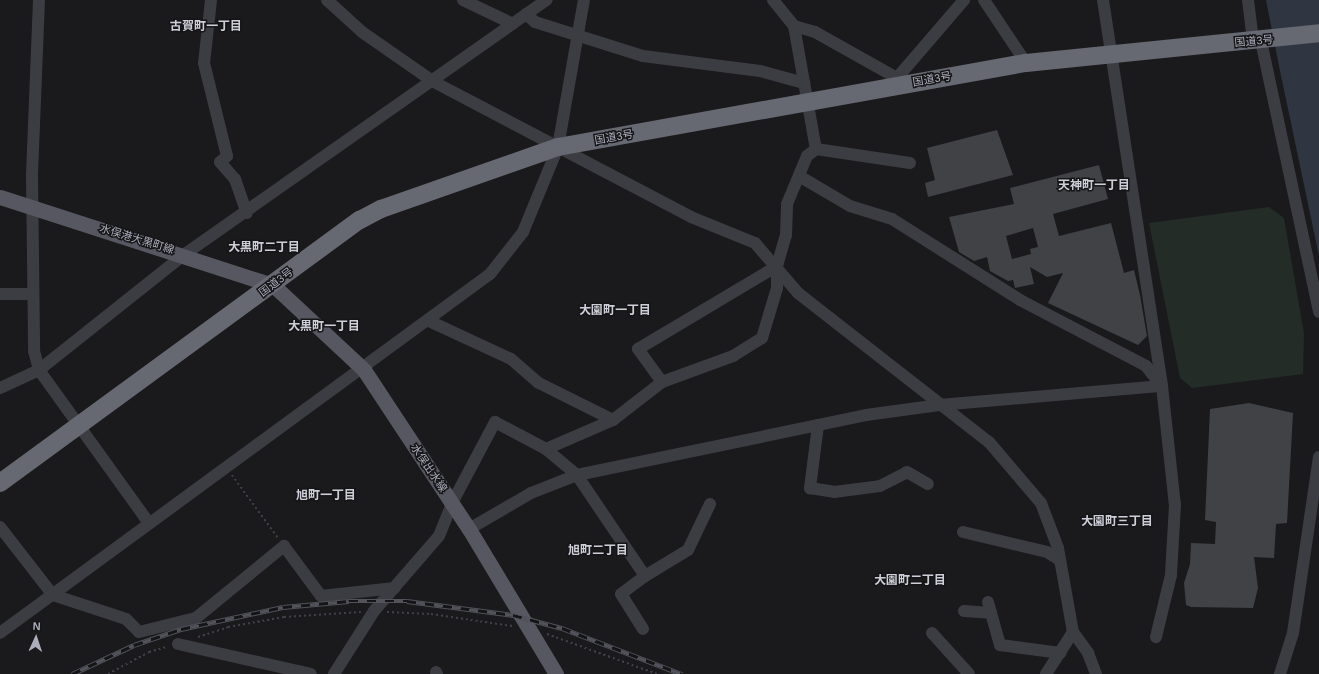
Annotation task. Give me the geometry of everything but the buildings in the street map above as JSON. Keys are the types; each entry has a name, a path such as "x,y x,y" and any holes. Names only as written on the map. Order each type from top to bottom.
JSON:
{"highway":[{"name":"国道3号","path":"0,483 273,285 341,233 381,208 558,147 807,102 899,81 1026,63 1111,53 1262,41 1319,33"}],"main road":[{"name":"水俣港大黒町線","path":"0,196 31,207 185,254 273,285"},
{"name":"水俣出水線","path":"273,285 364,370 469,529 556,674"}],"street":[{"path":"39,0 31,207 34,351 39,370 149,523"},
{"path":"211,0 204,63 226,156 220,162 235,179 246,213"},
{"path":"327,0 362,32 434,82 691,217 755,243 777,266 798,293 988,442 1041,503 1060,560 1073,632 1088,652 1096,674"},
{"path":"463,0 513,24"},
{"path":"0,388 39,370 185,254 434,82 547,0"},
{"path":"0,633 149,523 364,370 490,274 508,255 532,214 558,147 576,34 584,0"},
{"path":"773,0 794,26 816,149"},
{"path":"794,26 814,32 899,81 964,0"},
{"path":"984,0 1026,63"},
{"path":"1103,0 1162,386 1168,470 1175,505 1172,575 1156,637"},
{"path":"1248,0 1262,41 1319,312"},
{"path":"526,14 535,22 643,56 760,71 804,83"},
{"path":"546,449 613,420 662,382 733,356 762,338 777,288 777,266 786,235 787,204 807,156 816,149 910,163"},
{"path":"798,176 850,206 892,219 1020,300 1146,366 1162,386"},
{"path":"662,382 638,349 777,266"},
{"path":"0,294 33,294"},
{"path":"429,321 511,359 539,383 613,420"},
{"path":"469,529 531,493 577,475 818,425 939,405 1162,386"},
{"path":"334,674 374,611 396,588 439,536 452,503 495,422 506,426 546,449 577,475 645,576"},
{"path":"818,425 810,488 834,492 880,486 907,472 928,484"},
{"path":"1280,674 1293,633 1319,457"},
{"path":"643,629 621,594 645,576 688,550 710,504"},
{"path":"0,527 53,595 126,619 139,632 196,618 284,546 321,596 396,588"},
{"path":"963,532 1047,552 1060,560"},
{"path":"964,611 990,608 1000,645 1060,653"},
{"path":"1046,674 1073,632"},
{"path":"932,633 969,674"},
{"path":"178,644 311,674"}],"path":[{"path":"227,468 284,546"},
{"path":"108,674 149,652 228,627 284,617 374,611 470,618 530,630 590,647 657,674"}],"shaded area":[{"path":"1266,0 1319,0 1319,256 1279,66"},
{"path":"1269,207 1284,218 1304,333 1303,374 1192,388 1180,378 1149,223"}],"railway":[{"path":"72,674 134,645 181,629 283,607 349,601 407,601 513,615 562,628 682,674"}],"district":[{"name":"古賀町一丁目","path":"206,27"},
{"name":"天神町一丁目","path":"1094,186"},
{"name":"大黒町二丁目","path":"264,248"},
{"name":"大園町一丁目","path":"615,311"},
{"name":"大黒町一丁目","path":"324,327"},
{"name":"旭町一丁目","path":"326,496"},
{"name":"大園町三丁目","path":"1117,522"},
{"name":"旭町二丁目","path":"598,551"},
{"name":"大園町二丁目","path":"910,581"}]}
